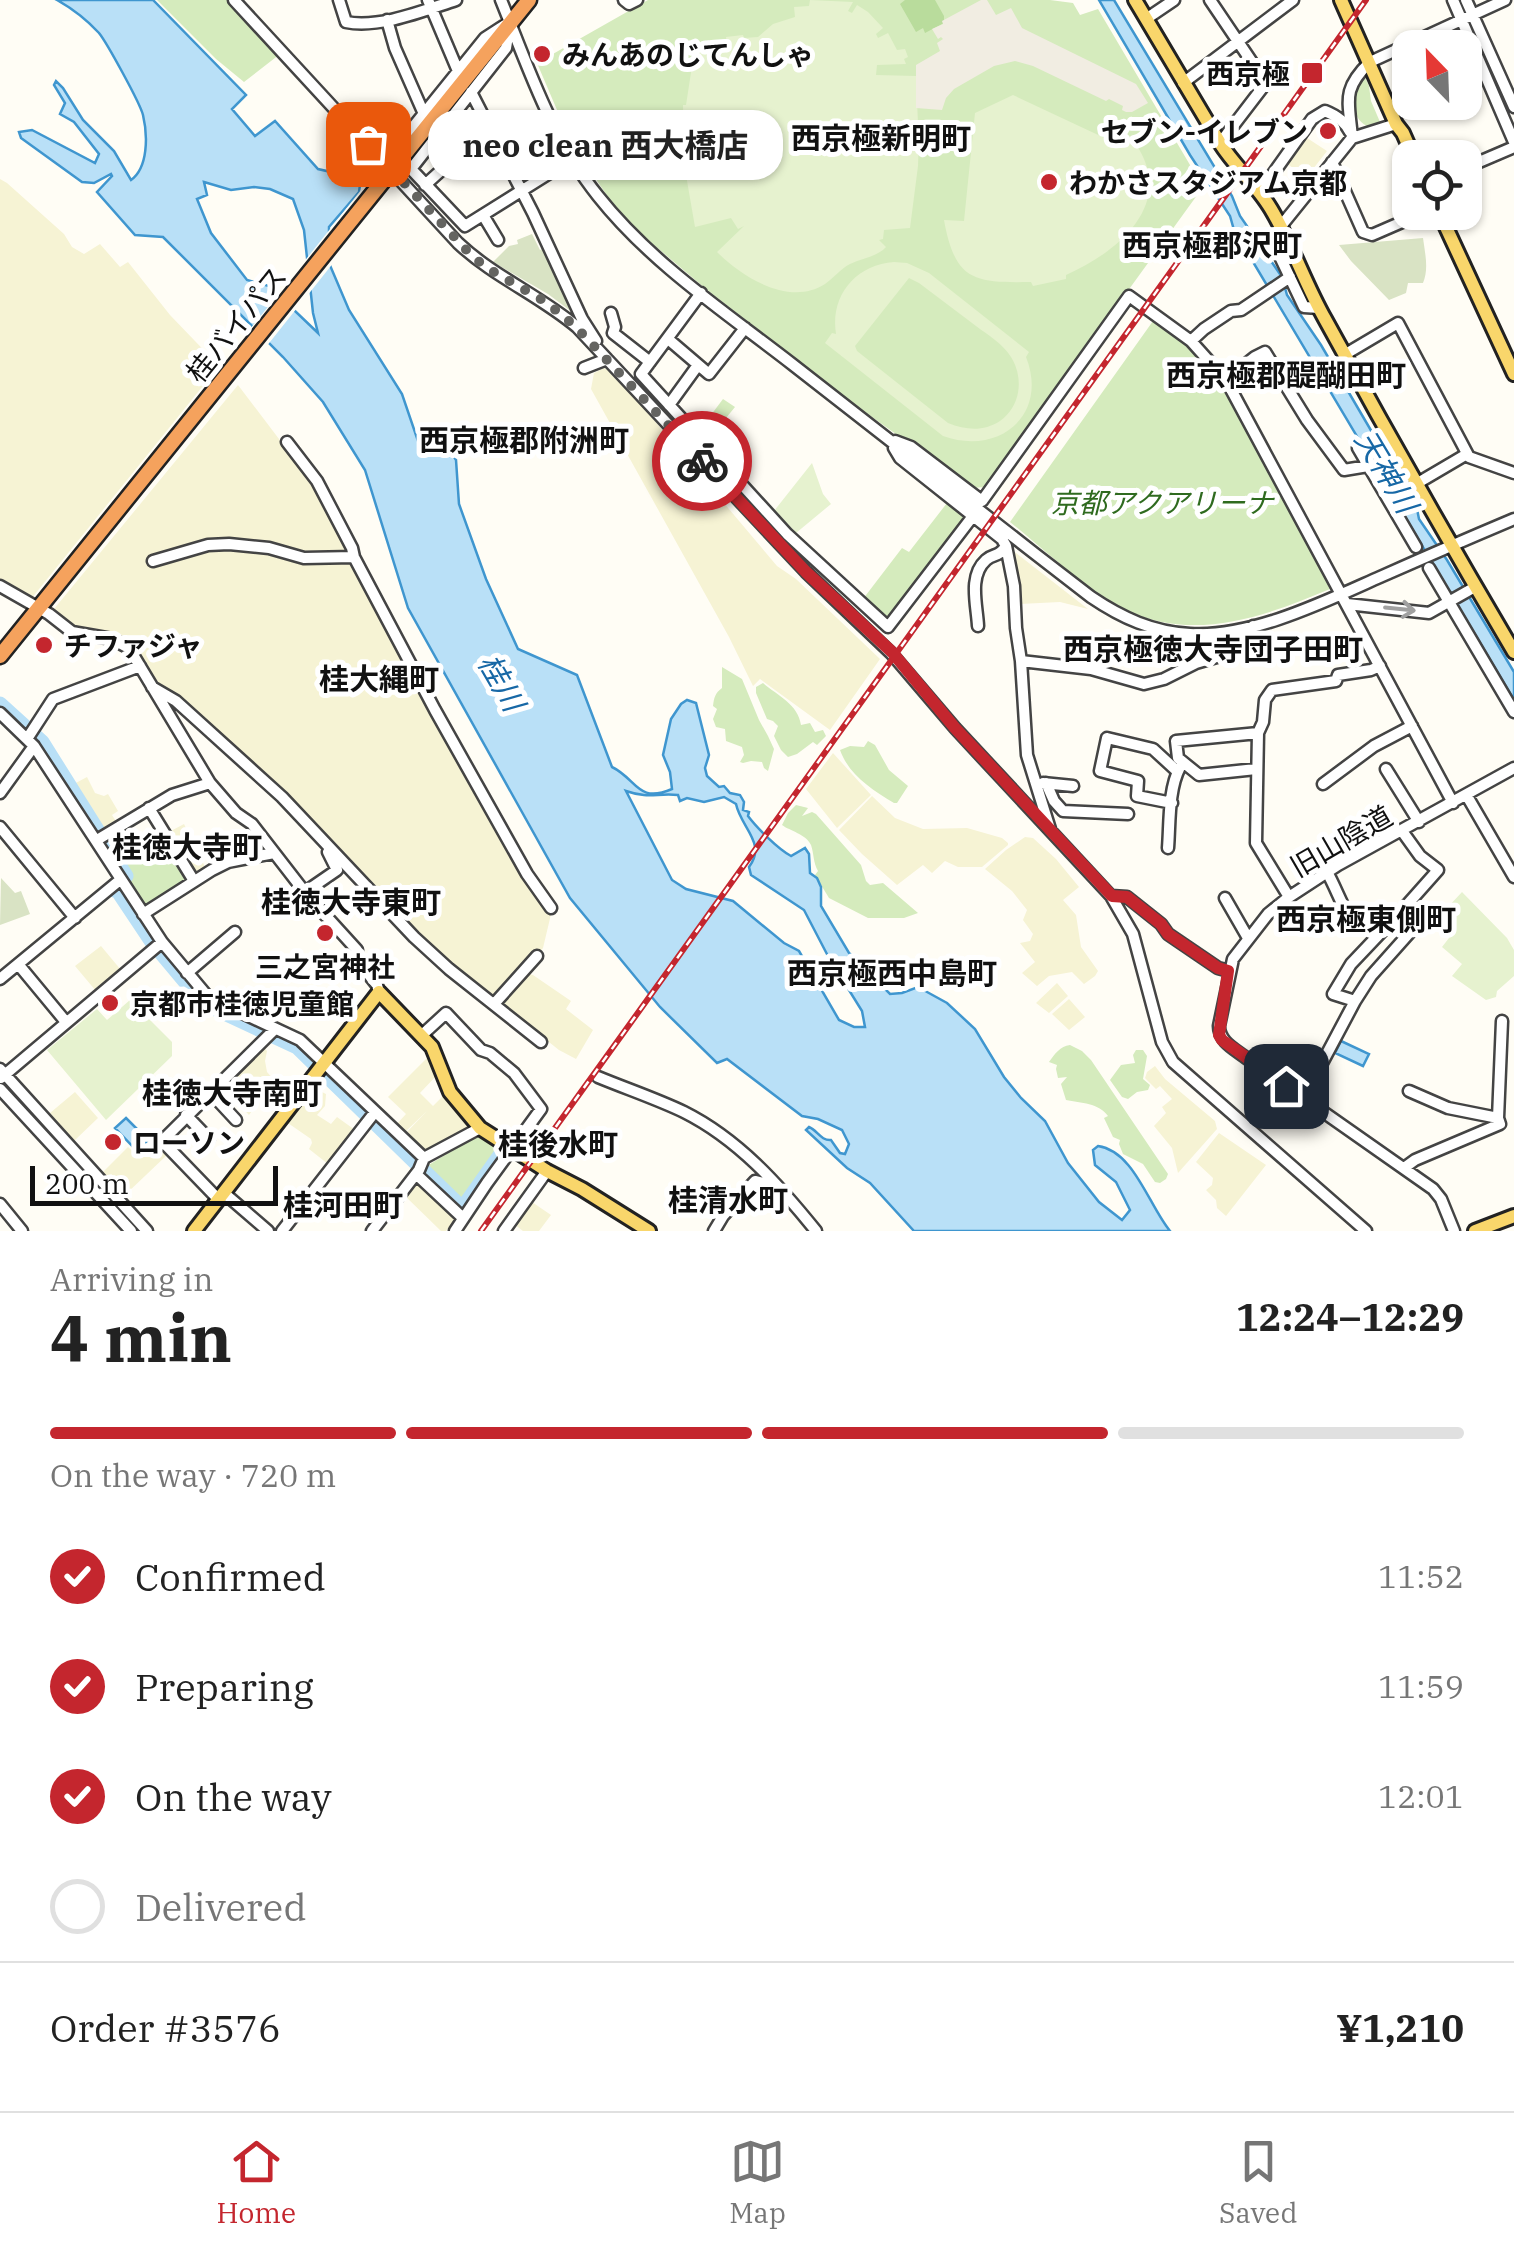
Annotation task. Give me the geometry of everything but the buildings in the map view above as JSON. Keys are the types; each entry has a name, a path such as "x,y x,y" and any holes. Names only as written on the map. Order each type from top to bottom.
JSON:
{"highway":[{"name":"桂バイパス","path":"0,656 529,0"}],"main road":[{"path":"1134,0 1220,143 1260,192 1281,226 1319,308 1448,547 1514,652"},
{"path":"1341,0 1406,140"},
{"path":"1447,230 1514,374"},
{"path":"194,1231 379,992 432,1047 450,1092 480,1128 649,1231"},
{"path":"1476,1231 1514,1216"}],"street":[{"path":"234,0 389,174 472,256 560,313 806,572 892,652 955,728 1112,896 1133,934 1162,1042 1173,1062 1366,1231"},
{"path":"339,0 348,23 387,20 430,4 456,0"},
{"path":"501,0 544,105 572,159 635,238 1118,615 1161,630 1191,634 1252,626 1344,599 1514,519"},
{"path":"624,0 629,4 637,0"},
{"path":"1146,19 1174,0"},
{"path":"1210,0 1266,83 1220,143"},
{"path":"1183,83 1294,0"},
{"path":"1450,0 1467,17 1514,107"},
{"path":"1466,0 1467,17 1514,145 1482,160"},
{"path":"1352,138 1348,89 1370,62 1505,0"},
{"path":"430,4 458,70"},
{"path":"387,20 424,114"},
{"path":"393,152 485,38 510,23"},
{"path":"510,23 506,48 411,166 465,226 572,159"},
{"path":"471,92 582,319 607,359"},
{"path":"1260,192 1312,120 1324,111 1347,126 1352,138"},
{"path":"1319,308 1304,307 1288,279 1274,244 1281,226 1352,138 1396,124"},
{"path":"426,184 489,127"},
{"path":"1332,162 1363,232 1372,235 1392,226"},
{"path":"483,215 498,240"},
{"path":"1191,341 1232,311 1242,310 1288,279"},
{"path":"700,292 641,374 786,534 888,627 973,516"},
{"path":"888,439 911,447 982,502 1129,296 1191,341 1226,380 1453,804"},
{"path":"611,313 613,333 650,362"},
{"path":"1344,355 1398,324 1469,457 1514,472"},
{"path":"668,339 708,374 746,328"},
{"path":"1226,380 1266,352 1306,420 1344,470 1368,466"},
{"path":"584,368 607,359"},
{"path":"670,405 698,365"},
{"path":"888,439 900,458 1002,538 1006,546 1014,586 1027,755 1042,783 1063,811 1128,814"},
{"path":"287,442 317,481 444,727 521,864 551,908"},
{"path":"1358,448 1416,547"},
{"path":"1416,484 1467,454"},
{"path":"152,561 208,545 229,544 268,548 304,558 354,558"},
{"path":"978,626 974,576 986,559 1001,554 1006,546"},
{"path":"1427,563 1514,712"},
{"path":"0,586 72,632 124,644 210,783 252,824 357,950 353,955 379,992"},
{"path":"1344,599 1430,613 1472,589"},
{"path":"1021,661 1090,669 1144,684 1196,663 1251,648 1257,642 1252,626"},
{"path":"0,793 54,699 140,666"},
{"path":"1289,896 1256,843 1258,733 1264,722 1264,700 1272,690 1336,681 1338,676 1380,666"},
{"path":"152,686 176,701 282,797 414,937 541,1042"},
{"path":"0,713 31,737 101,838 158,945 212,1001 272,1032 300,1040 322,1068 421,1166 463,1218"},
{"path":"1323,784 1374,746 1412,726"},
{"path":"1168,848 1172,803 1181,767 1176,741 1258,733"},
{"path":"1172,803 1137,796 1138,781 1100,772 1107,738 1153,749 1199,774 1256,770"},
{"name":"旧山陰道","path":"1454,1231 1433,1189 1219,1035 1232,959 1268,914 1327,872 1514,768"},
{"path":"1386,770 1418,822"},
{"path":"101,838 172,795 210,783"},
{"path":"1042,783 1050,830"},
{"path":"1042,783 1073,786"},
{"path":"1467,796 1514,877"},
{"path":"148,808 194,881"},
{"path":"0,828 75,918"},
{"path":"1354,1001 1332,994 1351,964 1438,870 1420,856 1402,832"},
{"path":"306,892 337,870 327,845"},
{"path":"143,914 228,862 274,853"},
{"path":"1327,872 1351,920"},
{"path":"0,979 120,880"},
{"path":"1112,896 1127,897 1168,934 1228,971"},
{"path":"1225,898 1248,938"},
{"path":"1304,1098 1354,1001 1420,921 1406,906"},
{"path":"187,973 235,932"},
{"path":"148,1231 2,1074 158,945"},
{"path":"494,1004 538,956"},
{"path":"18,964 66,1022"},
{"path":"422,1035 446,1012 480,1050 490,1053 514,1074 541,1109 455,1231"},
{"path":"1404,1168 1414,1160 1500,1124 1502,1021"},
{"path":"268,1231 221,1197 162,1141 272,1032"},
{"path":"598,1077 671,1106 720,1132 741,1149 816,1231"},
{"path":"0,1089 130,1231"},
{"path":"1409,1091 1448,1108 1498,1118"},
{"path":"210,1092 236,1120"},
{"path":"186,1115 210,1139"},
{"path":"282,1231 372,1116"},
{"path":"372,1231 421,1166 480,1128"},
{"path":"510,1229 547,1171"},
{"path":"714,1231 755,1181 775,1186"},
{"path":"0,1205 22,1231"}],"shaded area":[{"path":"987,0 996,15 1011,8 1022,28 1136,84 1148,103 1126,112 1109,99 1015,61 994,66 954,89 942,110 916,108 916,65 940,51 937,43 943,39 938,39 932,29"},
{"path":"1304,136 1327,151 1306,178 1285,162"},
{"path":"0,179 64,234 72,247 84,254 100,244 120,267 128,262 170,315 219,366 31,599 0,582"},
{"path":"604,368 612,371 777,566 796,579 880,659 830,730 760,679 753,686 591,389 594,373"},
{"path":"238,385 324,505 552,910 537,957 494,997 487,996 438,957 201,719 150,678 129,647 68,625 54,609"},
{"path":"1011,549 1088,609 1060,602 1020,604"},
{"path":"833,753 871,795 837,828 806,789"},
{"path":"87,777 95,793 108,794 118,811 112,815 117,823 103,832 72,785"},
{"path":"872,796 895,818 923,829 967,828 1002,838 1008,845 982,867 958,867 945,861 932,873 923,865 897,885 839,830"},
{"path":"184,824 206,869 198,874 193,873 169,832"},
{"path":"1025,837 1033,838 1056,859 1079,887 1063,900 1076,915 1081,947 1098,971 1084,984 1072,972 1049,976 1037,986 1022,973 1035,962 1020,943 1030,941 1033,934 1023,920 1027,910 1012,891 985,869"},
{"path":"101,946 121,970 96,991 75,966"},
{"path":"529,974 571,1001 566,1009 593,1030 576,1059 502,1005 502,998"},
{"path":"1057,983 1068,996 1049,1013 1036,1003"},
{"path":"1069,999 1085,1017 1069,1030 1052,1014"},
{"path":"262,1045 267,1051 267,1072 274,1080 249,1115 221,1085"},
{"path":"431,1054 438,1074 420,1093 433,1106 446,1093 471,1123 428,1151 421,1151 404,1135 427,1111 403,1134 395,1126 406,1114 388,1097"},
{"path":"1155,1066 1215,1121 1217,1129 1178,1173 1172,1148 1154,1126 1166,1113 1162,1107 1172,1099 1145,1078"},
{"path":"312,1087 326,1094 325,1106 317,1115 331,1124 337,1117 355,1130 328,1164 309,1149 311,1139 285,1121"},
{"path":"75,1092 98,1118 74,1141 50,1113"},
{"path":"1219,1133 1266,1165 1226,1216 1206,1190 1213,1178 1196,1162"},
{"path":"154,1140 167,1155 125,1195 103,1172 128,1147 138,1156"},
{"path":"418,1180 456,1218 446,1231 441,1231 403,1194 412,1181"},
{"path":"532,1202 551,1215 539,1231 523,1231 514,1224"}],"green space":[{"path":"157,0 231,0 280,54 244,82"},
{"path":"648,0 1050,0 1073,3 1080,15 1098,9 1203,187 986,487 972,488 855,405 707,290 641,234 610,200 563,124 537,63"},
{"path":"810,0 853,2 848,11 852,13 857,5 868,12 883,28 876,34 878,38 888,33 897,50 905,49 906,64 877,65 876,75 916,76 921,136 910,228 884,230 883,239 879,240 886,247 846,266 825,284 811,290 782,291 739,271 717,252 744,226 738,229 731,218 695,227 684,174 683,105 694,53 707,45 727,45 726,37 758,37 773,24 795,17 794,7 809,6"},
{"path":"905,0 935,0 944,23 925,33 923,28 916,32 900,4"},
{"path":"1364,75 1380,122 1367,126 1355,110"},
{"name":"わかさスタジアム京都","path":"1013,95 1111,141 1119,125 1139,149 1148,171 1149,193 1129,232 1090,263 1066,275 1066,279 1033,286 1031,282 995,281 970,274 954,256 944,220 964,221 975,113"},
{"path":"532,234 540,250 545,248 576,310 572,312 493,262 509,246 518,244 517,240"},
{"path":"1423,238 1423,283 1408,283 1406,293 1389,300 1339,245"},
{"path":"907,263 929,273 1029,352 1026,357 1031,397 1014,426 983,440 943,436 825,343 832,333 836,334 841,295 857,276 880,264","holes":["909,278 995,340 1011,357 1018,374 1018,391 1012,408 1000,421 974,429 948,423 857,351 855,346"]},
{"name":"京都アクアリーナ","path":"1153,321 1196,352 1222,383 1330,589 1230,622 1204,625 1153,620 1098,593 1010,522"},
{"path":"723,399 735,407 710,443 699,431"},
{"path":"812,463 823,494 831,504 796,533 774,511"},
{"path":"947,503 963,515 963,521 886,620 863,599 902,548 909,552"},
{"path":"722,667 742,679 774,749 768,771 762,762 740,762 744,755 742,747 726,741 725,729 716,727 713,719 717,709 713,706 722,688"},
{"path":"763,683 792,706 801,725 810,723 815,732 823,730 826,736 817,745 813,742 788,757 774,736 778,726 767,719 756,693 756,687"},
{"path":"868,741 875,745 889,770 908,786 897,803 862,781 840,750 864,747"},
{"path":"796,805 808,808 802,816 816,814 861,865 870,885 883,883 918,913 904,918 868,918 829,898 815,875 818,871 809,841 782,825"},
{"path":"164,839 187,877 186,882 149,906 144,905 122,864"},
{"path":"1,878 15,893 21,891 30,914 0,925"},
{"path":"1462,892 1514,950 1514,976 1497,991 1496,997 1486,1000 1452,976 1462,964 1442,947 1449,938 1433,923"},
{"path":"130,1000 172,1042 172,1056 106,1120 47,1050 97,1009 107,1020"},
{"path":"1070,1045 1091,1060 1168,1174 1166,1179 1155,1182 1143,1164 1123,1154 1120,1140 1113,1137 1104,1118 1108,1116 1100,1108 1066,1100 1061,1084 1067,1077 1058,1078 1057,1065 1049,1062"},
{"path":"1136,1050 1143,1050 1147,1056 1143,1079 1150,1085 1148,1090 1128,1099 1110,1080 1121,1065 1135,1063"},
{"path":"484,1135 502,1147 462,1203 426,1169 476,1136"}],"water":[{"name":"桂川","path":"57,0 153,0 246,95 232,109 255,136 275,121 318,169 353,177 360,185 359,192 329,227 329,263 349,310 402,394 419,444 438,430 456,460 459,504 486,579 518,649 577,675 612,767 644,792 672,789 663,755 671,719 687,700 696,703 709,755 707,776 719,787 740,795 743,810 786,853 791,856 805,848 810,873 821,887 821,906 849,953 890,994 918,987 947,1003 975,1029 1004,1077 1045,1121 1068,1163 1099,1202 1122,1220 1130,1210 1116,1182 1095,1165 1093,1150 1098,1146 1111,1150 1131,1168 1170,1231 914,1231 870,1183 847,1168 806,1130 809,1127 831,1140 845,1154 849,1144 842,1130 802,1116 727,1059 717,1063 660,1007 570,898 408,608 365,470 323,402 163,237 135,235 97,192 111,174 94,183 82,182 21,138 19,132 32,130 95,163 99,154 74,122 60,114 65,103 54,85 56,81 83,120 114,151 131,180 144,160 145,123 130,86 99,33","holes":["204,182 231,190 270,189 293,199 304,230 318,333 269,286 247,280 211,233 197,199 207,195","626,791 678,795 680,801 687,798 704,802 724,797 736,804 754,843 751,875 804,910 862,1011 865,1027 839,1020 799,951 733,901 686,889 672,880"]},
{"name":"天神川","path":"1099,0 1114,0 1232,196 1240,216 1282,277 1287,295 1321,345 1417,509 1419,519 1514,672 1514,700 1234,230 1230,216"},
{"path":"1341,1041 1369,1054 1363,1066 1335,1053"},
{"path":"126,1118 148,1140 137,1151 115,1128"}],"pier":[{"path":"365,185 364,194 334,229 334,262 307,296 303,263"},
{"path":"281,291 297,308 266,347 249,330"}],"waterway":[{"path":"0,704 42,742 126,876"},
{"path":"114,890 203,1003 297,1047 460,1206 464,1206 503,1151"}],"railway":[{"path":"481,1231 1366,0"}],"way so far":[{"path":"368,144 472,256 546,302 576,327 702,461"}],"place":[{"name":"みんあのじてんしゃ","path":"542,54"},
{"name":"西京極","path":"1312,73"},
{"name":"セブン-イレブン","path":"1328,131"},
{"name":"neo clean 西大橋店","path":"368,144"},
{"name":"わかさスタジアム京都","path":"1049,182"},
{"name":"チファジャ","path":"44,645"},
{"name":"三之宮神社","path":"325,933"},
{"name":"京都市桂徳児童館","path":"110,1003"},
{"name":"ローソン","path":"113,1142"}],"district":[{"name":"西京極新明町","path":"881,137"},
{"name":"西京極郡沢町","path":"1212,244"},
{"name":"西京極郡醍醐田町","path":"1286,374"},
{"name":"西京極郡附洲町","path":"524,439"},
{"name":"西京極徳大寺団子田町","path":"1213,648"},
{"name":"桂大縄町","path":"379,678"},
{"name":"桂徳大寺町","path":"187,846"},
{"name":"桂徳大寺東町","path":"351,901"},
{"name":"西京極東側町","path":"1366,918"},
{"name":"西京極西中島町","path":"892,972"},
{"name":"桂徳大寺南町","path":"232,1092"},
{"name":"桂後水町","path":"558,1143"},
{"name":"桂清水町","path":"728,1199"},
{"name":"桂河田町","path":"343,1204"}],"route":[{"path":"702,461 806,572 892,652 955,728 1112,896 1127,897 1168,934 1228,971 1219,1035 1286,1086"}]}
